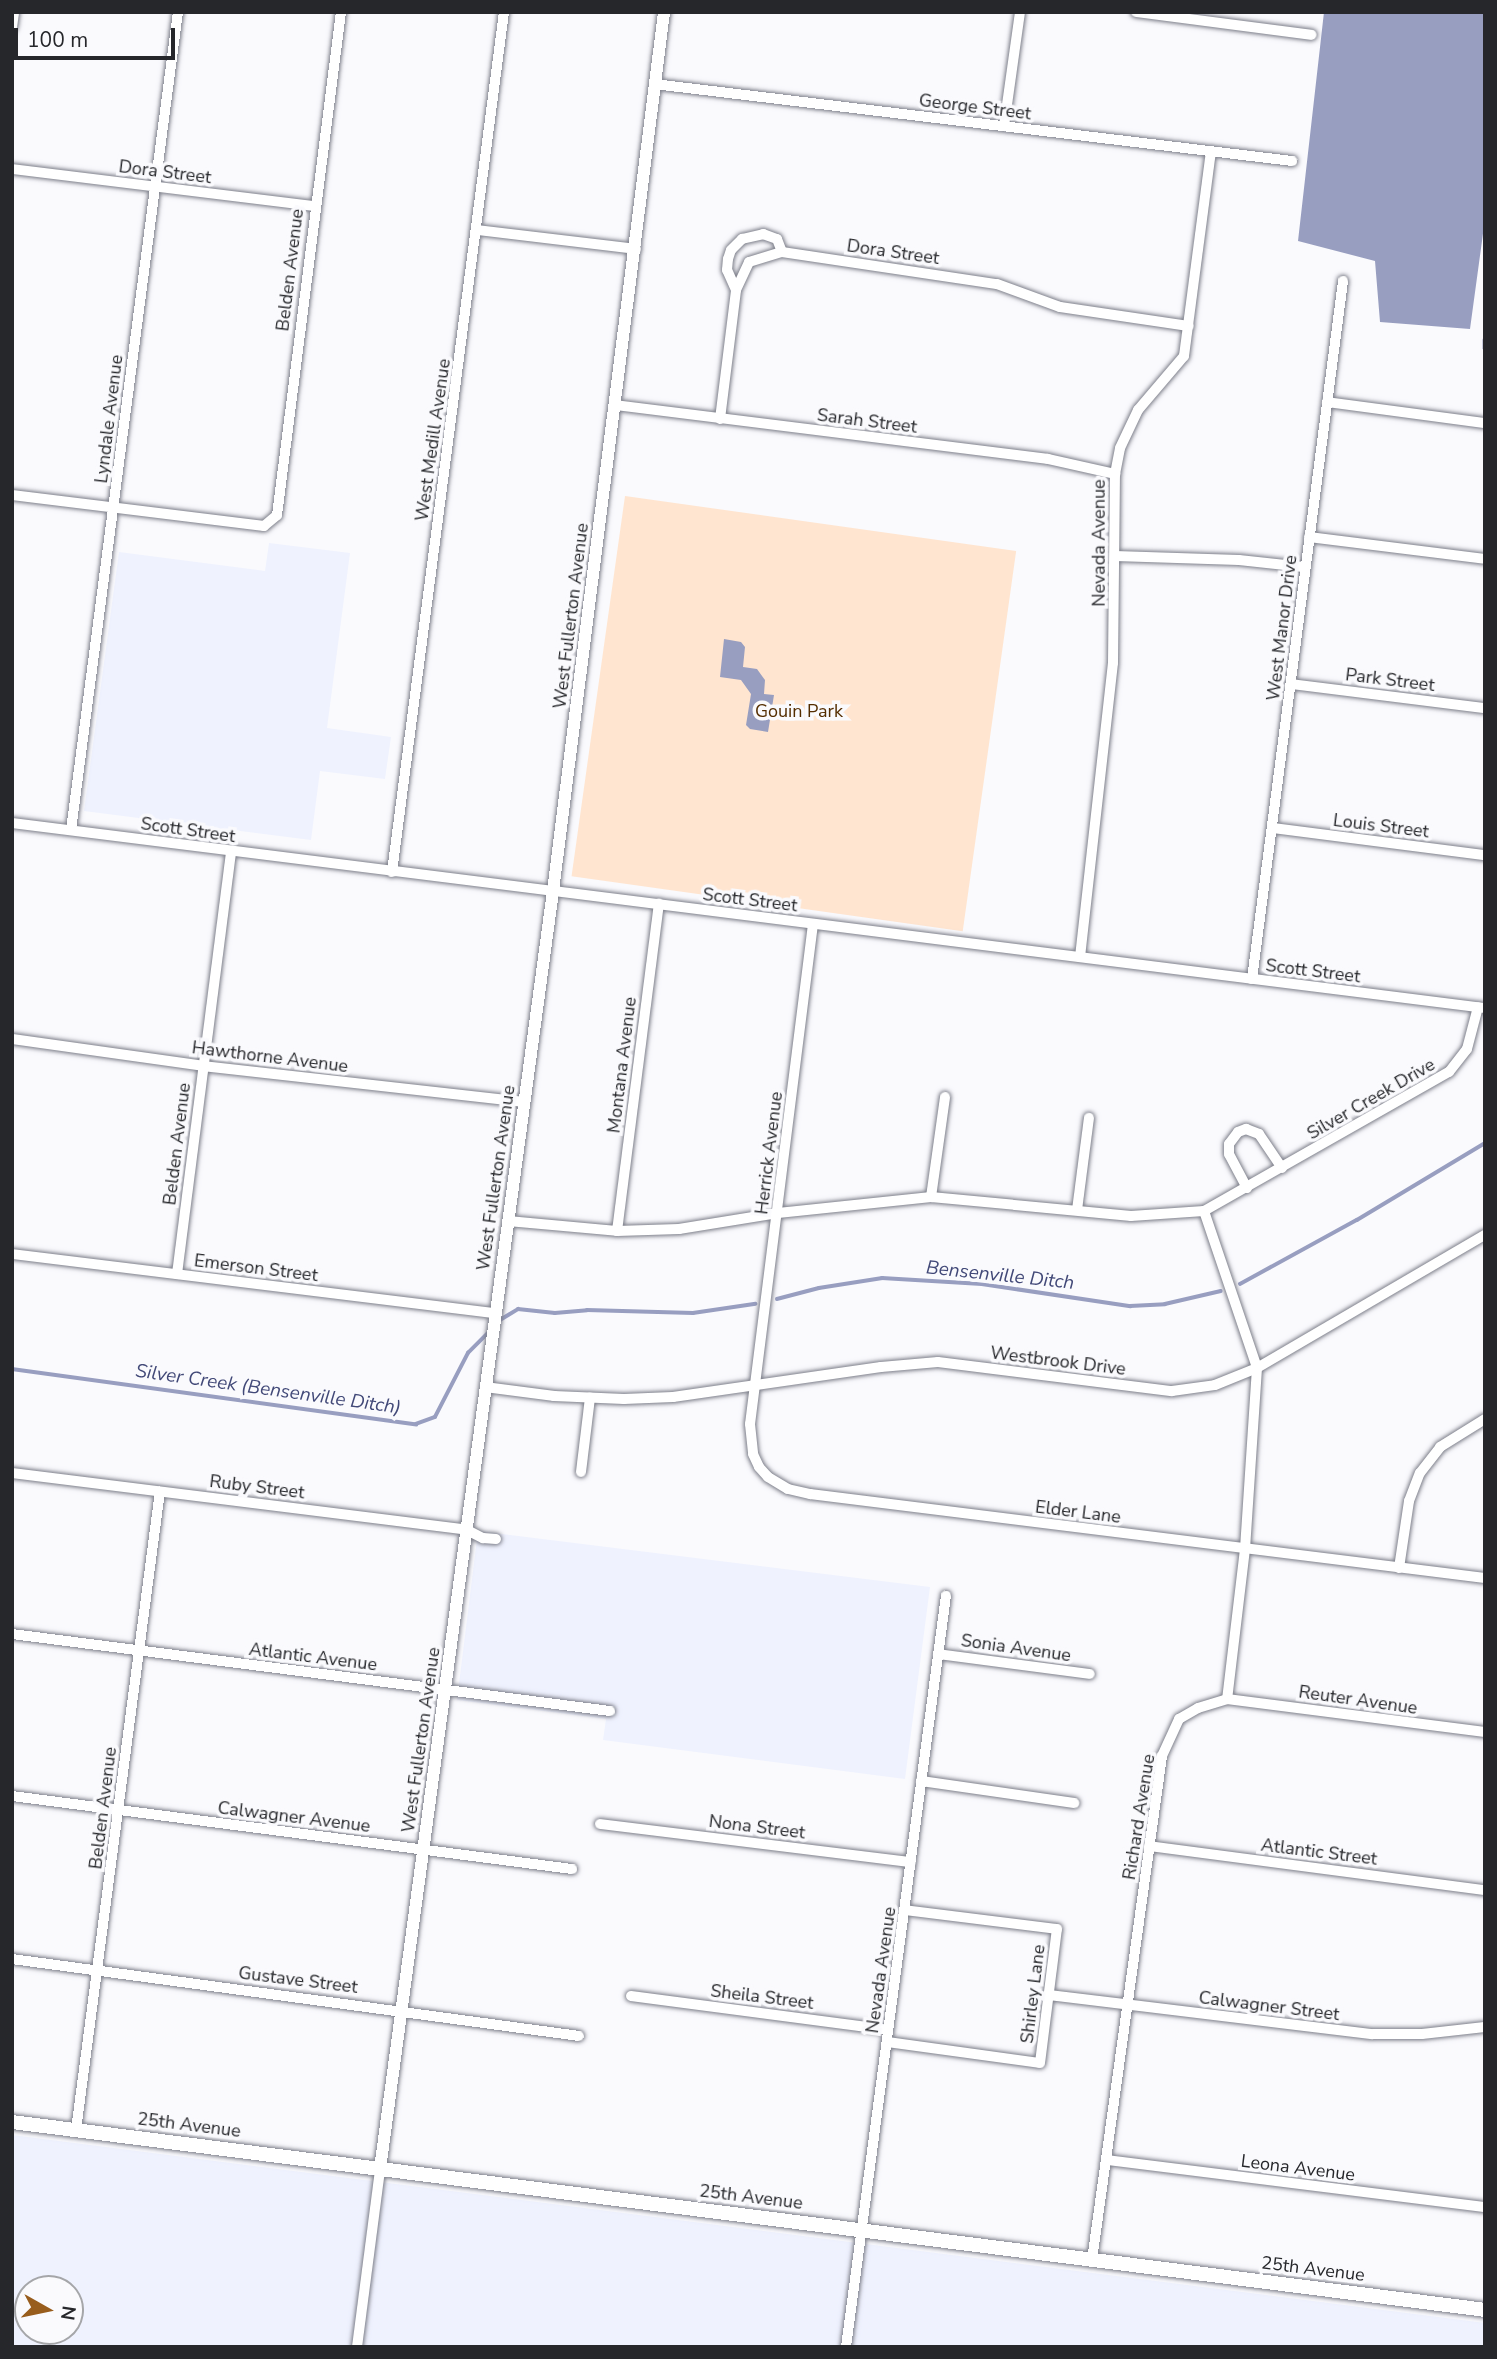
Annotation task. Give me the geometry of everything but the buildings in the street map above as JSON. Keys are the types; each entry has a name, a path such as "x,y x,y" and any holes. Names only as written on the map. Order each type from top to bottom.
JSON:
{"main road":[{"name":"25th Avenue","path":"12,2122 1485,2310"}],"street":[{"path":"12,27 14,12"},
{"name":"Lyndale Avenue","path":"71,830 178,12"},
{"name":"Belden Avenue","path":"113,507 264,526 276,515 341,12"},
{"name":"West Medill Avenue","path":"392,872 505,12"},
{"name":"West Fullerton Avenue","path":"356,2347 553,891 664,12"},
{"path":"1004,127 1020,12"},
{"path":"1136,12 1312,35"},
{"name":"George Street","path":"654,84 1292,161"},
{"name":"Nevada Avenue","path":"1080,957 1113,663 1115,474 1127,430 1153,389 1184,356 1212,152"},
{"name":"Dora Street","path":"12,169 314,206"},
{"path":"477,230 636,249"},
{"path":"736,290 727,270 728,259 731,250 742,239 764,234 770,236 777,239 782,253"},
{"name":"Dora Street","path":"720,419 736,290 749,262 782,253 997,284 1060,307 1189,326"},
{"name":"West Manor Drive","path":"1252,979 1343,281"},
{"path":"1327,402 1485,423"},
{"name":"Sarah Street","path":"615,405 1048,459 1115,474"},
{"path":"12,495 113,507"},
{"path":"1309,537 1485,559"},
{"path":"1115,556 1239,560 1304,568"},
{"name":"Park Street","path":"1291,684 1485,708"},
{"name":"Scott Street","path":"12,822 1481,1008"},
{"name":"Louis Street","path":"1273,828 1485,855"},
{"name":"Belden Avenue","path":"177,1274 231,851"},
{"name":"Montana Avenue","path":"617,1231 659,904"},
{"name":"Herrick Avenue","path":"755,1385 813,924"},
{"name":"Silver Creek Drive","path":"508,1221 617,1231 679,1230 778,1213 931,1197 1151,1217 1204,1211 1449,1072 1467,1049 1481,1008"},
{"name":"Hawthorne Avenue","path":"12,1039 203,1066 524,1102"},
{"path":"931,1197 945,1097"},
{"path":"1077,1210 1088,1118"},
{"path":"1247,1188 1228,1154 1229,1144 1238,1132 1245,1129 1259,1134 1282,1168"},
{"path":"1204,1211 1257,1367 1245,1549 1227,1699"},
{"name":"Westbrook Drive","path":"485,1387 590,1398 673,1397 881,1367 939,1362 1172,1391 1215,1385 1257,1367 1485,1235"},
{"name":"Emerson Street","path":"12,1254 496,1314"},
{"name":"Elder Lane","path":"755,1385 750,1424 753,1454 768,1477 788,1489 1485,1578"},
{"path":"581,1472 590,1398"},
{"path":"1399,1567 1409,1501 1420,1473 1440,1447 1485,1419"},
{"name":"Ruby Street","path":"12,1473 467,1530 483,1538 496,1539"},
{"name":"Belden Avenue","path":"76,2130 160,1491"},
{"name":"Nevada Avenue","path":"846,2347 946,1597"},
{"name":"Atlantic Avenue","path":"12,1634 610,1711"},
{"name":"Sonia Avenue","path":"938,1654 1090,1674"},
{"name":"Reuter Avenue","path":"1227,1699 1485,1732"},
{"name":"Richard Avenue","path":"1092,2260 1162,1756 1179,1719 1198,1708 1227,1699"},
{"path":"921,1781 1074,1803"},
{"name":"Calwagner Avenue","path":"12,1796 572,1869"},
{"name":"Nona Street","path":"600,1824 911,1862"},
{"name":"Atlantic Street","path":"1149,1846 1485,1890"},
{"name":"Shirley Lane","path":"887,2042 1040,2063 1058,1930 904,1910"},
{"name":"Gustave Street","path":"12,1959 579,2036"},
{"name":"Calwagner Street","path":"1049,1995 1373,2035 1422,2034 1485,2026"},
{"name":"Sheila Street","path":"631,1996 888,2030"},
{"name":"Leona Avenue","path":"1107,2160 1485,2207"}],"shaded area":[{"path":"269,543 350,553 327,728 391,737 385,779 320,771 311,840 84,811 119,552 265,571"},
{"path":"478,1531 930,1587 905,1779 603,1740 606,1719 457,1700"},
{"path":"12,2135 1485,2323 1485,2347 12,2347"}],"green space":[{"name":"Gouin Park","path":"625,496 1016,551 963,931 572,876"}],"water":[{"path":"1324,12 1485,12 1485,219 1470,329 1380,322 1375,261 1298,241"},
{"path":"724,639 741,642 745,647 743,667 757,669 765,680 764,694 774,695 768,732 750,729 746,725 751,694 741,680 720,677"}],"waterway":[{"name":"Bensenville Ditch","path":"1485,340 1485,348"},
{"name":"Bensenville Ditch","path":"1240,1284 1357,1220 1485,1143"},
{"name":"Bensenville Ditch","path":"777,1299 819,1288 882,1278 982,1284 1130,1306 1165,1304 1221,1291"},
{"name":"Silver Creek (Bensenville Ditch)","path":"500,1320 518,1309 555,1313 587,1310 693,1313 755,1304"},
{"name":"Silver Creek (Bensenville Ditch)","path":"12,1369 416,1424 435,1417 468,1353 490,1331"}]}
